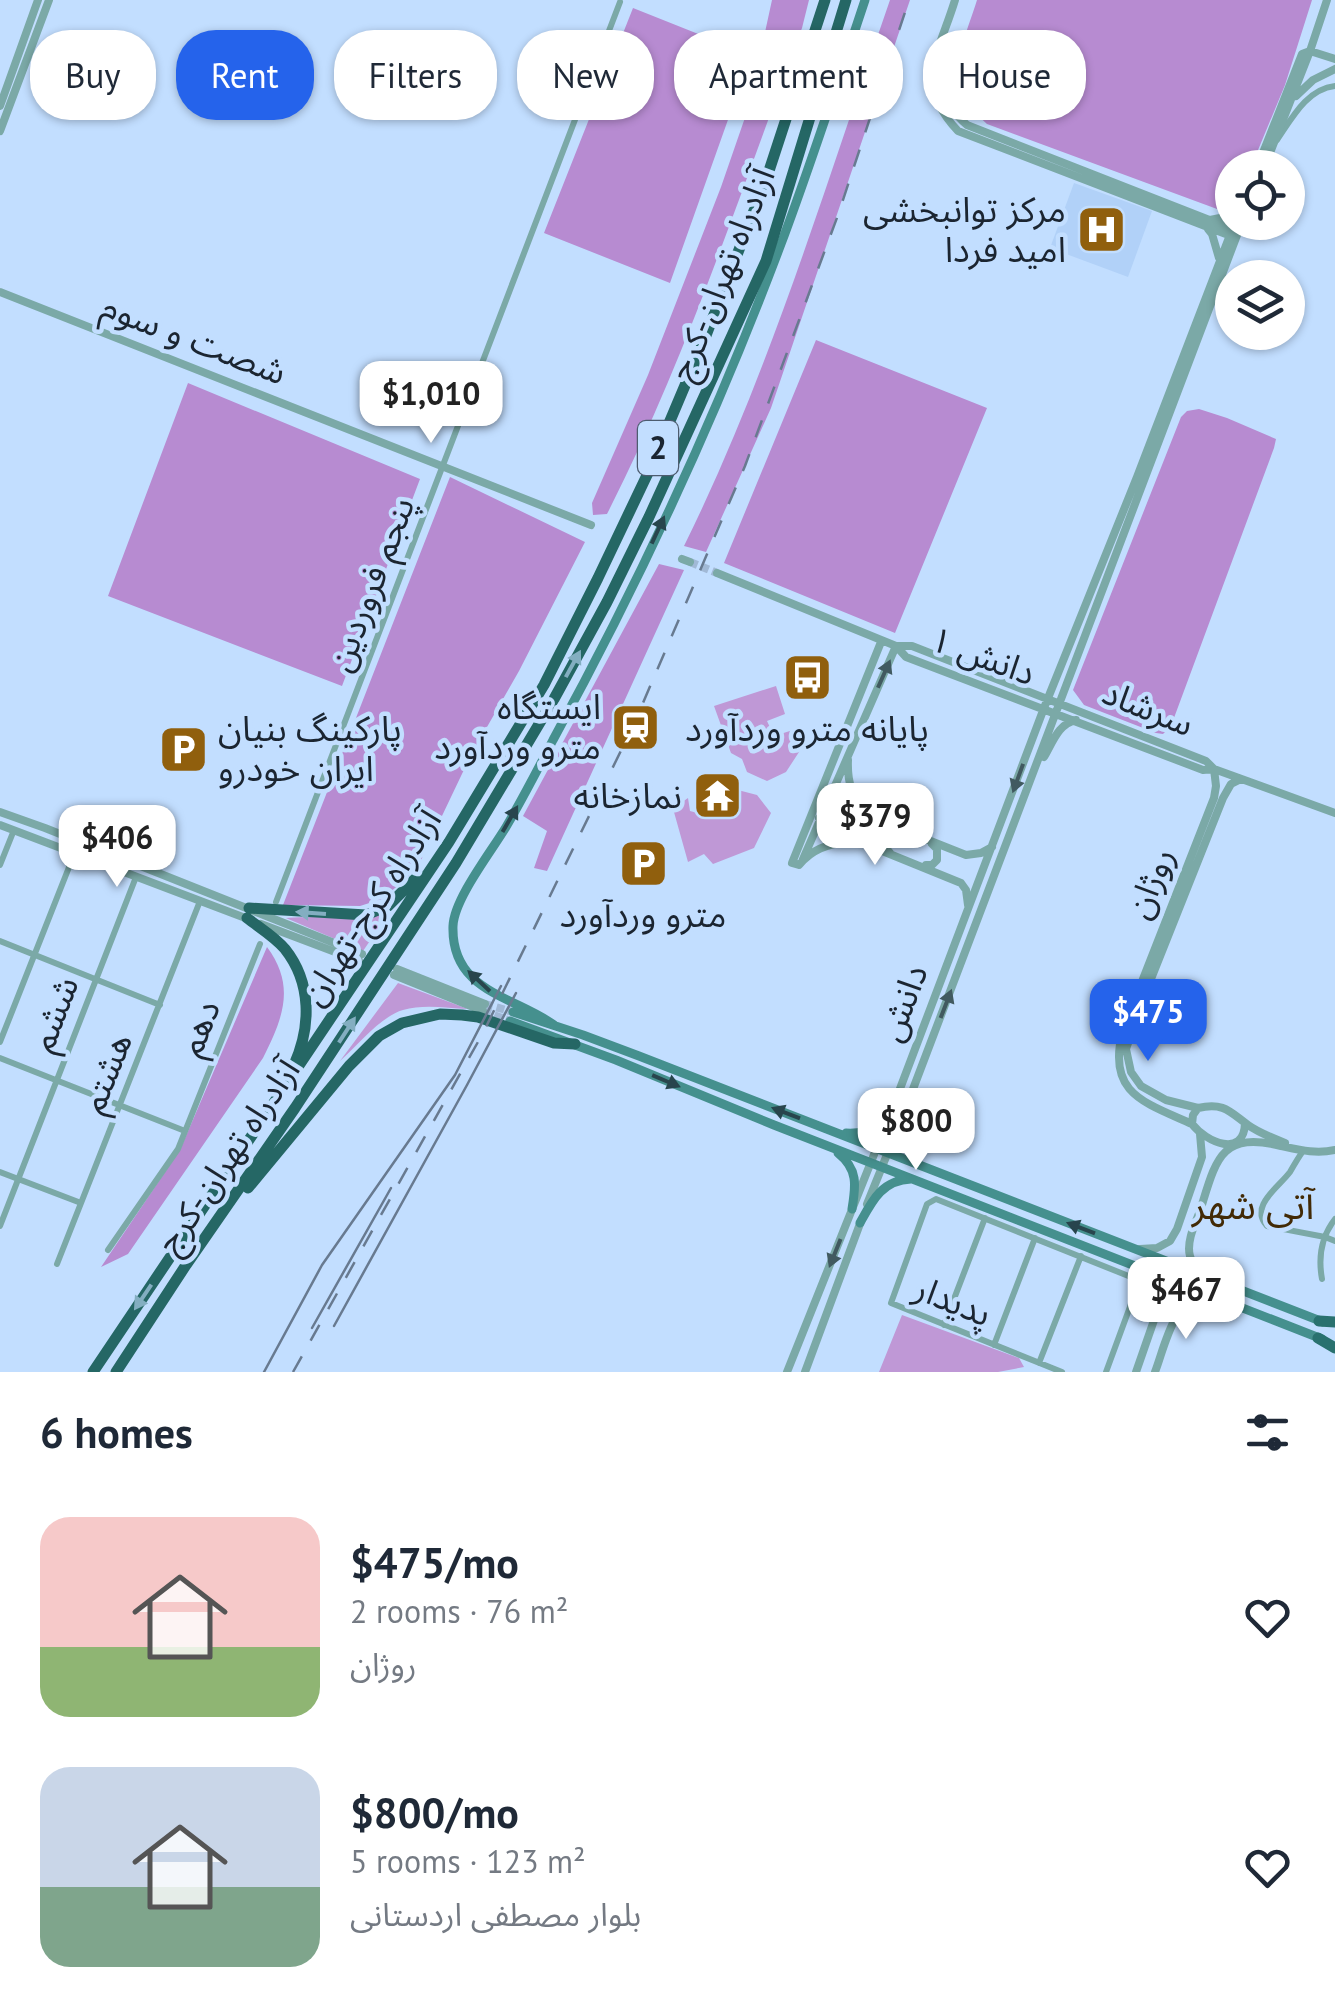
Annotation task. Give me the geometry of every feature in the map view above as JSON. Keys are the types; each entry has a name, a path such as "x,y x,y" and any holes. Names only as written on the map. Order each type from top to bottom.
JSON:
{"highway":[{"name":"آزادراه تهران-کرج","path":"116,1372 456,864 607,602 766,261 847,0"},
{"name":"آزادراه کرج-تهران","path":"93,1372 449,842 544,684 648,472 705,338 767,177 823,3"},
{"path":"248,914 352,916 376,912 406,890 449,842"},
{"path":"248,914 284,948 305,994 304,1038 280,1095"},
{"path":"220,1218 349,1066 379,1036 402,1023 440,1014 462,1015 554,1043 575,1044"},
{"path":"1319,1321 1335,1324"},
{"path":"1318,1338 1335,1346"}],"main road":[{"path":"554,1025 476,982 454,945 453,923 460,903 508,824 636,580 700,441 782,243 865,0"},
{"path":"1318,1338 827,1146 511,1017 554,1025 1319,1321"},
{"path":"830,1130 860,1134 874,1128 898,1092"},
{"path":"911,1095 903,1141 923,1167"},
{"path":"827,1146 854,1170 852,1208"},
{"path":"939,1188 934,1180 943,1175"},
{"path":"860,1223 882,1189 914,1179"}],"street":[{"path":"0,106 38,0"},
{"path":"0,131 49,0"},
{"path":"955,0 941,66 942,90 951,112 967,125 1215,225"},
{"path":"1271,149 1327,0"},
{"name":"پنجم فروردین","path":"276,902 620,2"},
{"path":"1267,150 1302,54 1310,51 1335,59"},
{"path":"1290,103 1314,80 1335,69"},
{"path":"1271,149 1305,102 1319,90 1335,86"},
{"path":"1205,223 1215,220"},
{"path":"1205,223 1220,260"},
{"path":"1220,260 1231,240"},
{"path":"1059,702 1178,394 1232,240"},
{"path":"1048,697 1215,273"},
{"name":"شصت و سوم","path":"0,292 590,526"},
{"name":"دانش ۱","path":"717,573 881,642 912,646 1059,702"},
{"path":"866,844 849,841 821,847 798,866 792,863 881,642"},
{"path":"804,859 896,646"},
{"name":"دانش ۱","path":"896,646 906,657 1055,712"},
{"name":"دانش","path":"882,1151 898,1092 1048,697"},
{"name":"دانش","path":"787,1372 852,1208 911,1095 1059,702"},
{"name":"سرشاد","path":"1059,702 1206,761 1214,769"},
{"name":"سرشاد","path":"1055,712 1202,770 1214,769 1335,813"},
{"path":"1036,769 1060,729 1076,720"},
{"path":"848,756 848,786 875,821"},
{"path":"1214,769 1218,798"},
{"path":"1218,798 1241,778"},
{"name":"روژان","path":"1192,1124 1130,1091 1117,1064 1118,1048 1218,798"},
{"path":"813,808 840,806 966,855 992,847"},
{"path":"813,808 838,833 962,884 968,907"},
{"path":"0,812 360,958"},
{"path":"0,825 200,901 248,914"},
{"path":"38,838 36,831 45,828"},
{"path":"0,865 14,830"},
{"path":"890,853 882,836 888,830 900,830"},
{"path":"921,866 936,860 931,842"},
{"path":"0,1042 75,852"},
{"name":"ششم","path":"0,1226 136,877"},
{"name":"هشتم","path":"57,1264 200,901"},
{"path":"0,941 160,1004"},
{"name":"دهم","path":"108,1250 178,1149 260,944"},
{"path":"395,972 484,1007"},
{"name":"روژان","path":"1140,997 1126,1048 1131,1072 1141,1086 1166,1100 1198,1108"},
{"path":"0,1058 185,1131"},
{"path":"1303,1151 1244,1123 1234,1112 1220,1106 1198,1108 1193,1114 1192,1124 1200,1134 1222,1144 1264,1142 1303,1151 1318,1153 1335,1150"},
{"path":"1202,1275 1190,1257 1190,1240 1216,1164 1242,1138 1244,1123"},
{"path":"1138,1250 1157,1248 1170,1241 1178,1230 1202,1157 1200,1134"},
{"path":"1303,1151 1263,1204 1262,1220 1267,1226 1335,1242"},
{"name":"دانش","path":"806,1372 860,1223 876,1165"},
{"path":"0,1172 81,1202"},
{"name":"پدیدار","path":"1062,1372 891,1303 927,1204 936,1199 1136,1279 1138,1285 1106,1372"},
{"path":"944,1325 986,1218"},
{"path":"1322,1279 1320,1253 1335,1218"},
{"path":"994,1344 1035,1238"},
{"path":"1039,1362 1081,1256"},
{"path":"1137,1371 1156,1318 1160,1292 1153,1273"},
{"path":"1154,1372 1187,1300 1205,1294"},
{"path":"1156,1318 1167,1315 1173,1325"}],"shaded area":[{"path":"772,0 809,0 801,30 765,30"},
{"path":"890,0 910,0 900,30 880,30"},
{"path":"977,0 1312,0 1285,85 1258,150 1215,150 1215,208 983,120 1086,120 1086,30 967,30"},
{"path":"633,8 688,30 674,30 674,120 728,120 670,283 544,233 589,120 654,120 654,30 624,30"},
{"path":"744,120 768,120 711,274 636,455 607,514 593,515 592,503 648,375"},
{"path":"849,120 869,120 771,408 706,552 684,546 743,413"},
{"name":"مرکز توانبخشی امید فردا","path":"1074,183 1152,211 1128,277 1050,248"},
{"path":"816,340 987,408 895,633 724,563"},
{"path":"188,383 420,479 342,686 108,596"},
{"path":"1199,409 1276,439 1171,726 1163,734 1084,705 1073,690 1181,417 1187,411"},
{"path":"450,477 585,542 471,755 421,860 408,877 382,899 360,906 283,905"},
{"path":"659,564 684,570 547,871 534,868 547,831 523,816"},
{"path":"776,686 785,714 767,721 774,736 793,730 801,749 786,772 767,781 747,772 742,759 731,753 714,706"},
{"path":"734,789 757,795 771,813 754,848 713,864 704,854 688,862 672,805 688,798 690,811 701,814 729,803"},
{"path":"389,913 363,951 286,918 363,917"},
{"path":"267,947 276,961 284,989 281,1016 263,1058 128,1254 101,1267 180,1150"},
{"path":"398,983 468,1009 419,1007 395,1013 340,1061"},
{"path":"902,1315 1019,1358 1024,1367 998,1372 879,1372"}],"tunnel":[{"path":"690,562 717,573"},
{"path":"485,1004 513,1012"},
{"path":"483,1011 510,1021"}],"tram line":[{"path":"264,1372 322,1265 455,1075 501,986"},
{"path":"334,1326 516,993"},
{"path":"312,1328 391,1188"}],"railway":[{"path":"293,1372 483,1033 633,726 745,466 838,215 909,0"}],"place":[{"name":"مرکز توانبخشی امید فردا","path":"1101,230"},
{"name":"پایانه مترو وردآورد","path":"807,677"},
{"name":"ایستگاه مترو وردآورد","path":"636,727"},
{"name":"پارکینگ بنیان ایران خودرو","path":"183,749"},
{"name":"نمازخانه","path":"717,796"},
{"name":"مترو وردآورد","path":"643,863"}],"district":[{"name":"آتی شهر","path":"1253,1206"}]}
